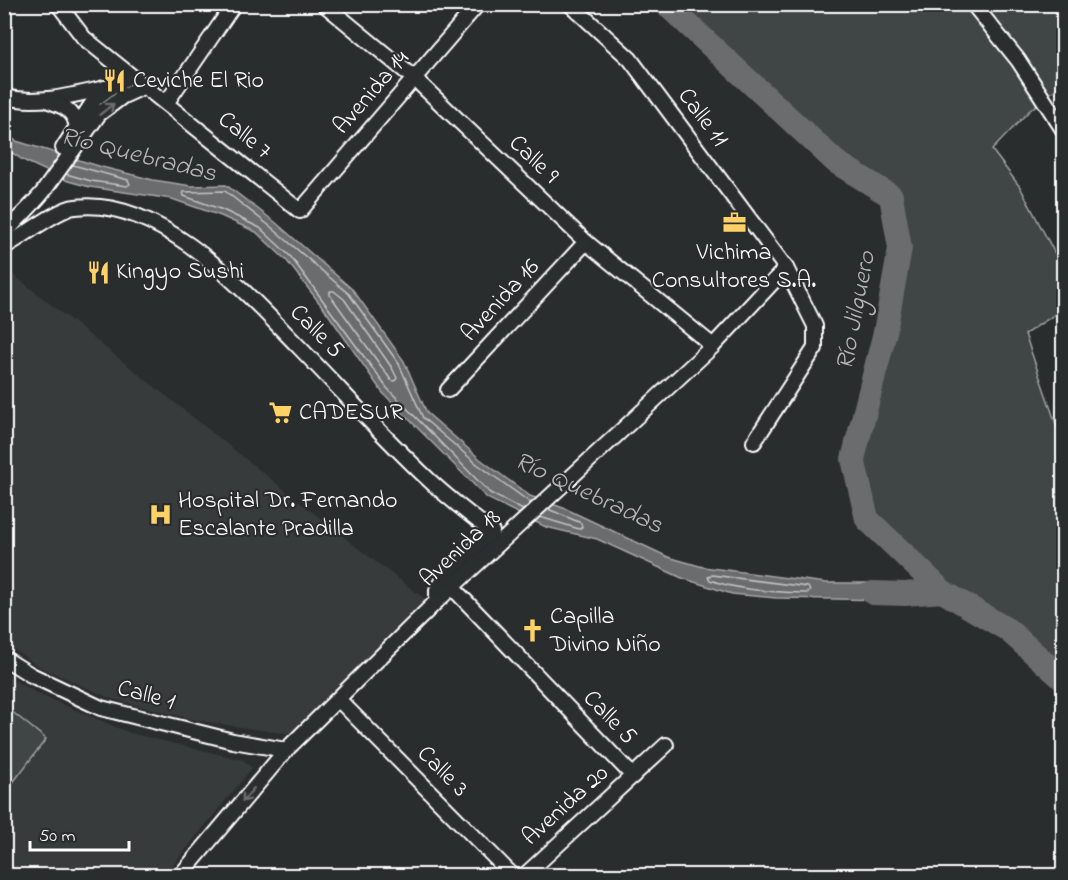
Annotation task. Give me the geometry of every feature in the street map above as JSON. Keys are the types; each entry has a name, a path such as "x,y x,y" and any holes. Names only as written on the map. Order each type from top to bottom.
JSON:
{"street":[{"name":"Calle 7","path":"58,4 70,23 84,38 300,210"},
{"path":"167,102 234,4"},
{"name":"Calle 9","path":"324,4 415,79 586,242 713,346"},
{"name":"Avenida 14","path":"300,210 478,4"},
{"name":"Calle 11","path":"570,4 630,59 786,268 814,326 814,348 754,442"},
{"path":"974,4 1018,60 1064,131"},
{"path":"4,234 20,215 26,200 40,189 95,99 130,76"},
{"path":"4,97 16,100 49,101 111,87"},
{"path":"75,135 123,96 143,87"},
{"path":"49,101 68,109 76,118 75,135"},
{"name":"Calle 5","path":"4,247 72,207 91,206 126,213 151,223 195,249 226,274 430,480 492,532 442,581 437,590 437,601"},
{"name":"Avenida 16","path":"448,390 586,242"},
{"name":"Avenida 18","path":"180,876 286,750 437,601 713,346 786,268"},
{"name":"Calle 5","path":"453,587 633,776"},
{"name":"Calle 1","path":"4,658 31,675 101,708 233,741 286,750"},
{"name":"Calle 3","path":"339,700 513,876"},
{"name":"Avenida 20","path":"524,876 666,745"}],"shaded area":[{"path":"666,5 1063,5 1063,83 1029,111 992,150 1020,187 1063,269 1063,309 1025,334 1058,430 1063,429 1063,680 1008,630 942,591 867,519 856,474 899,253 891,196 836,162"},
{"name":"Hospital Dr. Fernando Escalante Pradilla","path":"5,268 425,599 293,732 282,733 200,721 112,699 40,667 5,644"},
{"path":"4,674 38,694 130,733 243,760 252,768 165,875 5,875"},
{"path":"5,706 46,739 5,793 4,792"}],"water":[{"path":"4,132 16,141 153,180 192,186 226,185 275,222 353,290 404,361 427,413 480,459 530,496 566,509 668,557 703,567 826,583 892,583 905,594 892,600 776,598 732,594 682,578 597,539 546,527 487,498 382,392 328,314 287,261 256,232 221,216 172,199 90,187 68,181 23,160 5,148"}],"waterway":[{"name":"Río Jilguero","path":"666,4 836,162 891,196 900,248 885,332 853,459 867,519 942,591"},
{"name":"Río Quebradas","path":"873,593 905,594 942,591 1008,630 1064,680"}],"place":[{"name":"Ceviche El Rio","path":"115,81"},
{"name":"Vichima Consultores S.A.","path":"734,223"},
{"name":"Kingyo Sushi","path":"98,272"},
{"name":"CADESUR","path":"281,413"},
{"name":"Hospital Dr. Fernando Escalante Pradilla","path":"160,515"},
{"name":"Capilla Divino Niño","path":"532,631"}]}
